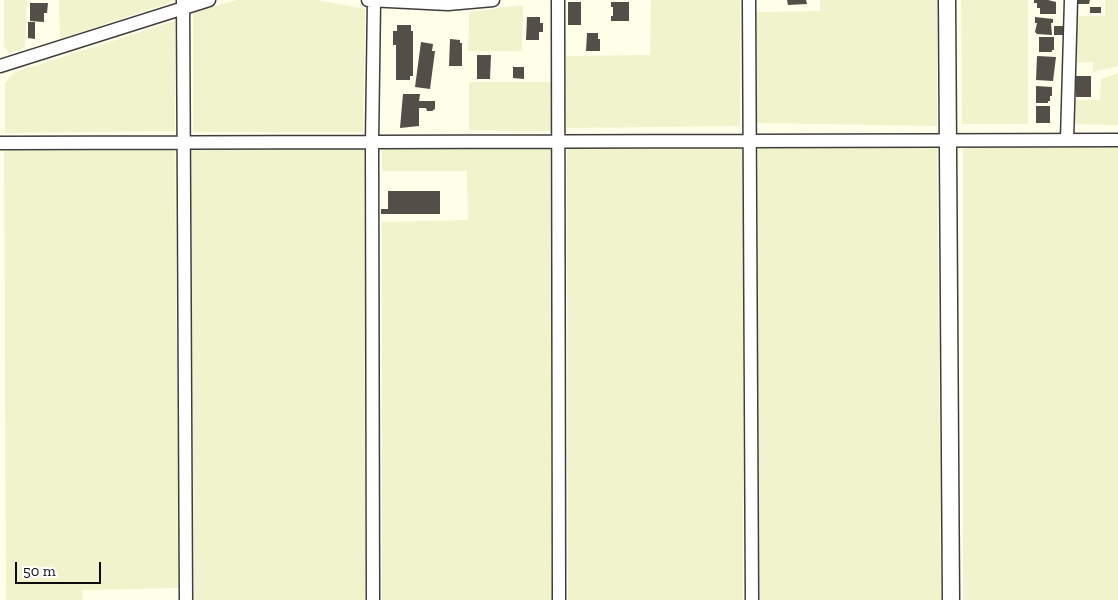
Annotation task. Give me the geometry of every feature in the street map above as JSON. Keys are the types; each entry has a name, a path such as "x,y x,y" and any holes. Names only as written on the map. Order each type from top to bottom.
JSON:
{"street":[{"path":"0,66 183,4 209,0"},
{"path":"372,600 371,1 448,4 493,0"},
{"path":"558,0 559,600"},
{"path":"749,0 752,600"},
{"path":"948,0 951,600"},
{"path":"1066,140 1071,0"},
{"path":"183,4 186,600"},
{"path":"0,143 1118,140"}],"green space":[{"path":"4,0 27,0 25,47 9,53 4,46"},
{"path":"59,0 177,0 60,39"},
{"path":"237,0 316,0 365,9 363,132 193,132 193,12"},
{"path":"651,0 740,0 740,126 566,128 566,56 650,55"},
{"path":"820,0 937,0 937,126 757,123 756,12 820,11"},
{"path":"961,0 1028,0 1028,124 962,124"},
{"path":"1105,0 1118,0 1118,66 1093,72 1093,62 1073,63 1075,16 1105,16"},
{"path":"523,5 522,51 468,51 469,12"},
{"path":"175,21 175,131 5,133 5,83 15,72"},
{"path":"1118,73 1118,125 1071,124 1072,100 1100,100 1101,79"},
{"path":"469,82 551,82 552,131 469,130"},
{"path":"1118,144 1118,600 963,600 963,145"},
{"path":"937,145 941,600 757,600 758,147"},
{"path":"567,146 743,148 743,600 568,600"},
{"path":"175,147 179,588 83,590 82,600 6,600 4,148"},
{"path":"364,147 365,600 194,600 191,148"},
{"path":"382,147 550,147 552,600 382,600 382,222 468,220 467,171 382,171"}],"building":[{"path":"787,0 806,0 807,4 788,5"},
{"path":"1034,0 1056,2 1056,14 1040,14 1040,8 1037,8 1037,3 1034,3"},
{"path":"1076,0 1090,0 1089,4 1076,4"},
{"path":"568,2 581,2 581,25 568,25"},
{"path":"611,2 629,2 629,21 611,21 613,7 611,7"},
{"path":"30,3 48,3 47,13 44,13 44,22 30,21"},
{"path":"1090,7 1101,7 1101,13 1090,13"},
{"path":"527,17 540,17 540,23 543,23 543,32 539,32 539,40 526,40"},
{"path":"1035,17 1053,19 1053,23 1051,23 1052,35 1037,34 1035,32 1037,23 1035,23"},
{"path":"28,22 35,22 35,39 28,38"},
{"path":"397,25 411,25 411,31 413,31 413,76 410,76 410,80 396,80 396,45 393,45 393,31 397,31"},
{"path":"1054,26 1064,26 1064,35 1054,35"},
{"path":"587,33 598,33 600,51 586,51"},
{"path":"1039,37 1054,37 1054,50 1052,52 1039,52"},
{"path":"450,39 460,40 460,43 462,43 462,66 449,66"},
{"path":"421,42 433,44 432,51 435,51 430,89 415,87"},
{"path":"477,55 491,55 490,79 477,79"},
{"path":"1037,56 1056,57 1053,81 1036,80"},
{"path":"513,67 524,67 524,79 513,78"},
{"path":"1076,76 1091,76 1091,97 1076,97"},
{"path":"1036,86 1052,87 1052,96 1050,96 1048,103 1036,103"},
{"path":"403,94 420,94 419,101 435,101 435,109 432,111 427,111 426,108 419,108 419,126 400,128"},
{"path":"1036,106 1050,106 1050,123 1036,123"},
{"path":"388,191 440,191 440,214 381,214 381,209 388,209"}]}
